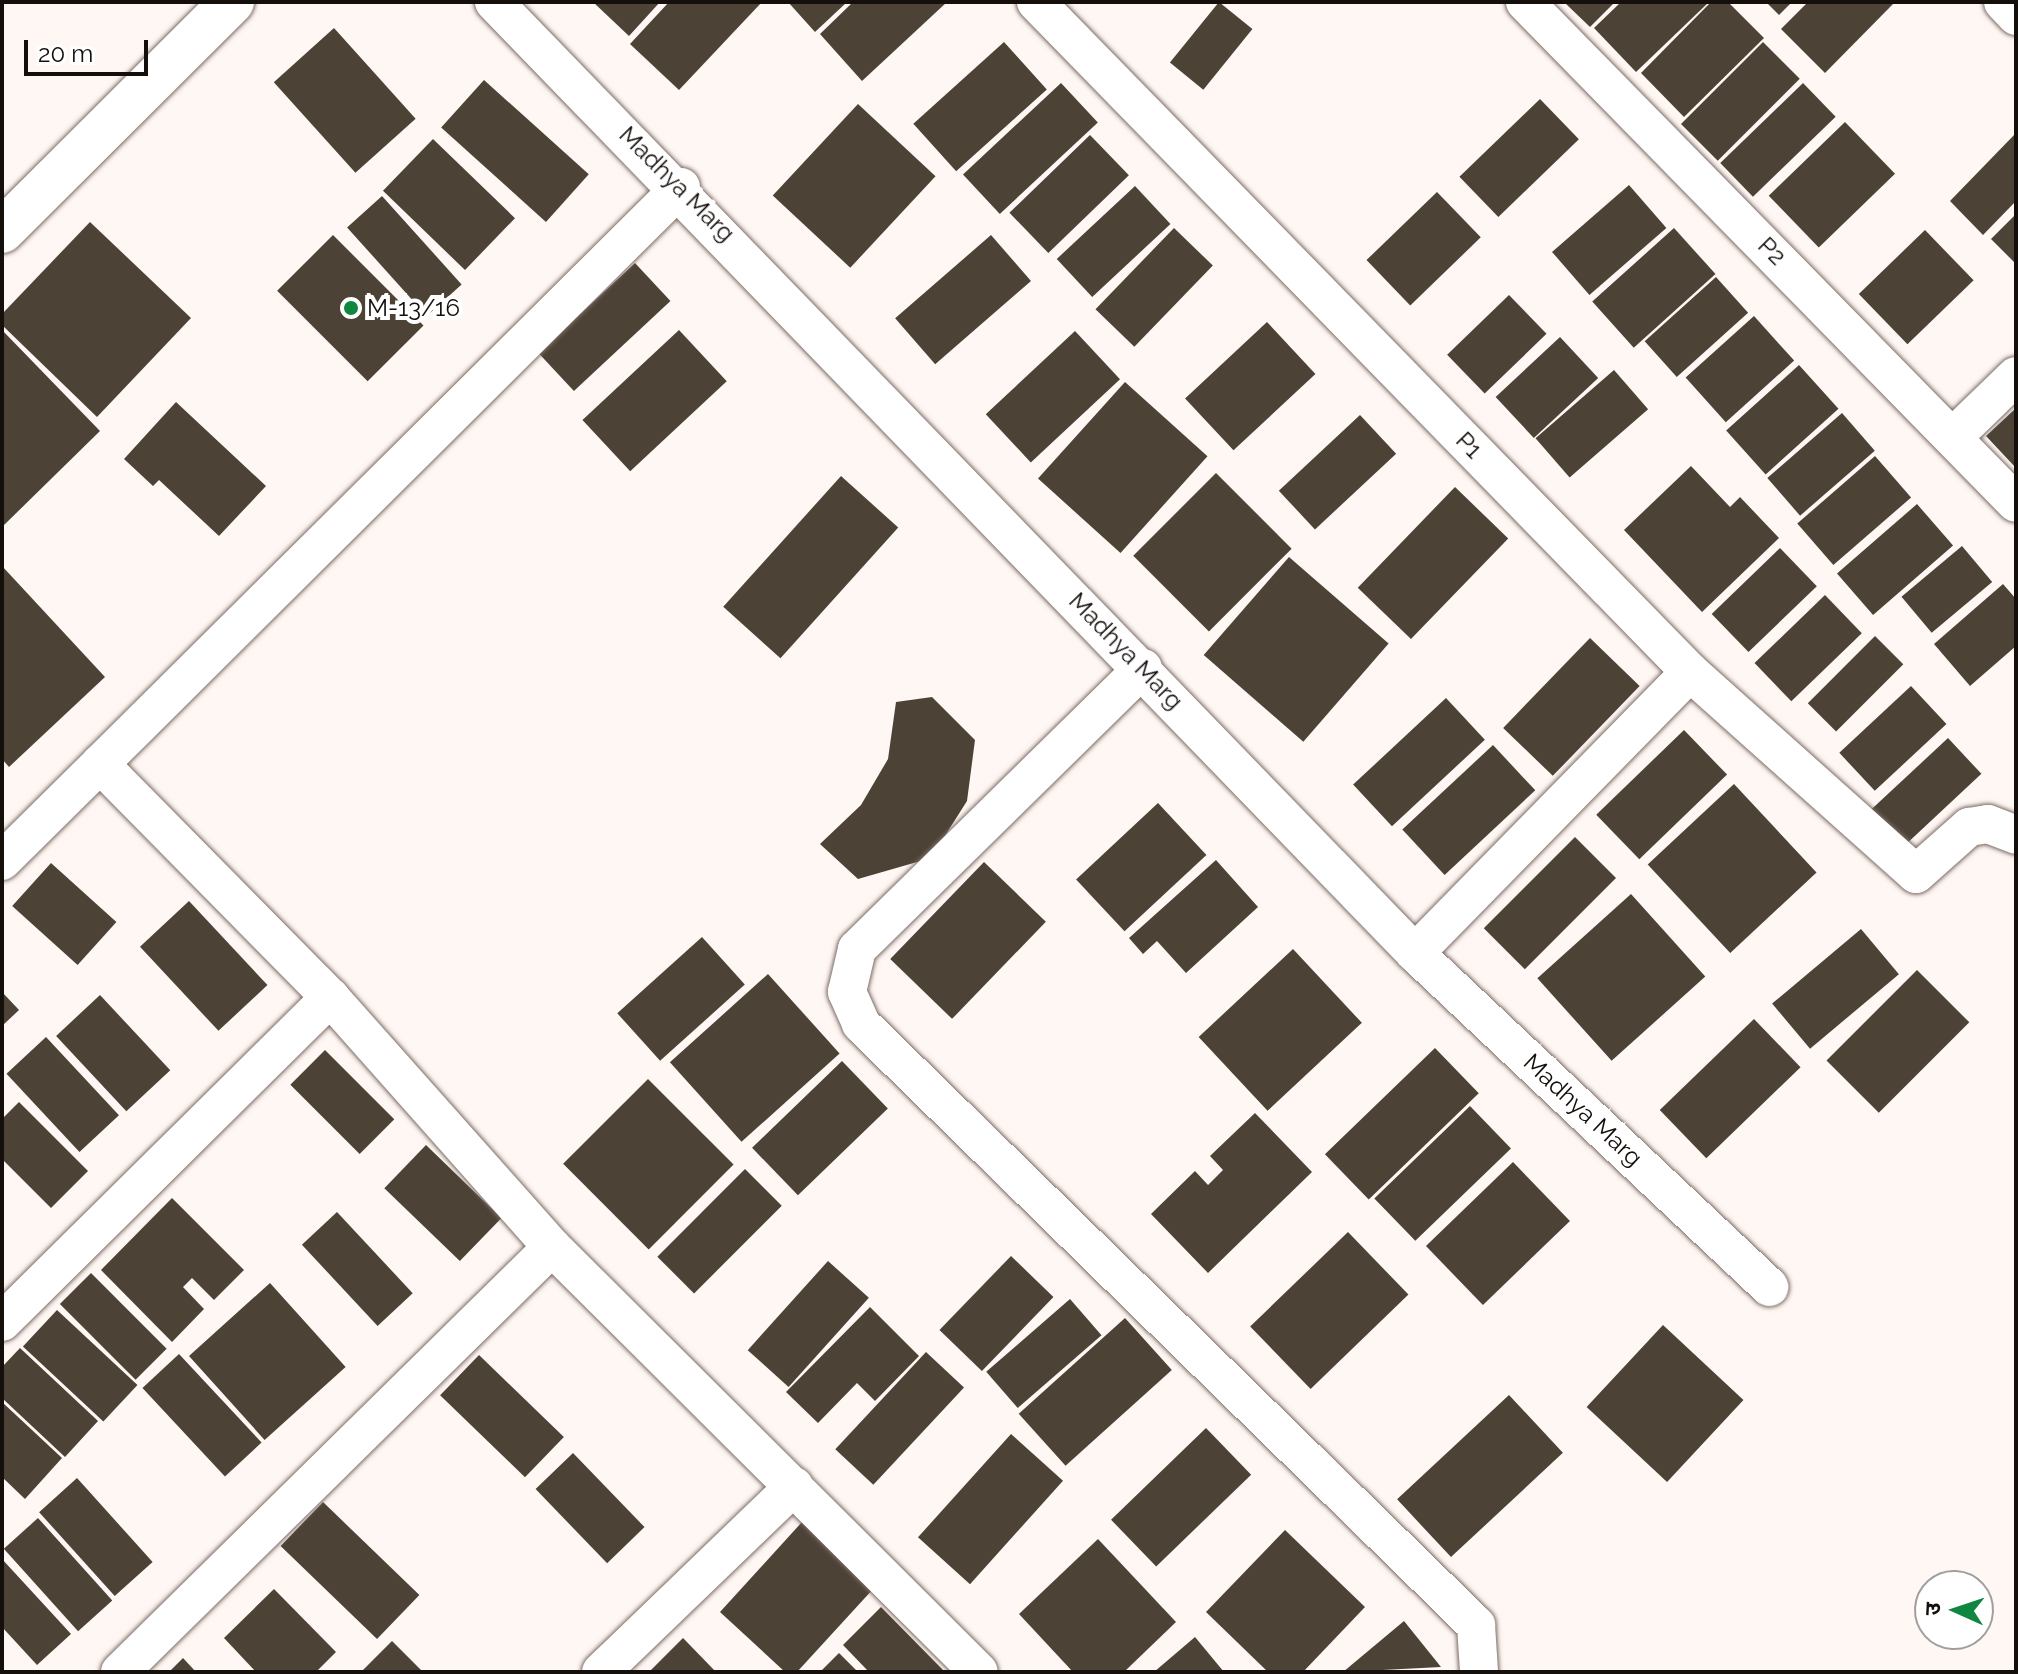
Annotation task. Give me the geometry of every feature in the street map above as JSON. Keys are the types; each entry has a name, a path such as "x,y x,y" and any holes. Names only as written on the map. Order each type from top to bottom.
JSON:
{"street":[{"path":"2,231 232,2"},
{"name":"Madhya Marg","path":"494,2 681,187 1415,953 1770,1287"},
{"name":"P1","path":"1036,2 1690,672 1916,874 1969,827 1988,824 2016,835"},
{"name":"P2","path":"1525,2 1954,436 2016,503"},
{"path":"2003,2 2016,16"},
{"path":"2,861 681,187"},
{"path":"1954,436 2016,376"},
{"path":"1143,668 857,949 847,992 861,1024 1476,1625 1479,1672"},
{"path":"1415,953 1690,672"},
{"path":"100,764 330,997 552,1247 979,1672"},
{"path":"2,1322 330,997"},
{"path":"120,1672 552,1247"},
{"path":"601,1672 794,1486"}],"building":[{"path":"593,2 660,2 629,36"},
{"path":"669,2 762,2 679,90 630,44"},
{"path":"788,2 847,2 815,32"},
{"path":"853,2 947,2 862,81 820,34"},
{"path":"1219,2 1252,29 1203,90 1170,63"},
{"path":"1564,2 1615,2 1590,27"},
{"path":"1621,2 1709,2 1636,72 1594,28"},
{"path":"1711,2 1728,2 1764,38 1684,117 1641,73"},
{"path":"1766,2 1792,2 1779,15"},
{"path":"1808,2 1895,2 1825,73 1781,29"},
{"path":"334,28 416,119 355,173 274,82"},
{"path":"1004,42 1047,90 956,171 913,124"},
{"path":"1763,42 1800,79 1718,161 1681,124"},
{"path":"484,80 589,174 546,222 441,128"},
{"path":"1061,83 1098,122 1000,214 963,174"},
{"path":"1803,83 1836,117 1753,197 1720,163"},
{"path":"1540,99 1579,139 1498,217 1459,177"},
{"path":"858,104 936,176 850,268 773,195"},
{"path":"1845,122 1895,174 1819,247 1769,196"},
{"path":"2016,133 2016,201 1983,235 1950,201"},
{"path":"1090,135 1129,175 1048,253 1009,213"},
{"path":"433,139 515,218 465,270 383,191"},
{"path":"1629,185 1666,228 1589,295 1552,252"},
{"path":"1135,186 1170,224 1092,297 1057,259"},
{"path":"1437,192 1481,237 1410,305 1367,260"},
{"path":"382,196 462,284 427,316 347,227"},
{"path":"2016,214 2016,264 1991,239"},
{"path":"90,222 191,318 97,417 2,325 2,314"},
{"path":"1174,228 1213,266 1134,347 1096,309"},
{"path":"1674,228 1715,274 1634,348 1592,302"},
{"path":"1925,230 1974,280 1907,344 1859,294"},
{"name":"M-13/16","path":"333,235 424,326 368,381 277,291"},
{"path":"991,235 1031,281 935,364 895,318"},
{"path":"635,263 670,301 574,391 538,353"},
{"path":"1716,277 1748,313 1677,377 1645,341"},
{"path":"1509,295 1547,334 1485,394 1447,355"},
{"path":"1754,316 1794,361 1726,422 1686,378"},
{"path":"1267,322 1315,374 1234,450 1185,398"},
{"path":"2,330 100,431 2,527"},
{"path":"679,330 727,381 630,471 582,420"},
{"path":"1075,331 1120,379 1031,462 986,414"},
{"path":"1560,337 1598,378 1534,438 1496,397"},
{"path":"1799,365 1838,409 1766,474 1726,431"},
{"path":"1614,370 1648,409 1570,477 1536,438"},
{"path":"1125,382 1207,456 1121,553 1038,479"},
{"path":"176,402 266,486 219,536 159,480 153,486 124,459"},
{"path":"2016,408 2016,468 1986,436"},
{"path":"1842,413 1875,451 1800,516 1767,478"},
{"path":"1360,415 1396,454 1315,529 1279,491"},
{"path":"1875,456 1911,498 1833,565 1797,524"},
{"path":"1691,466 1730,507 1740,497 1779,538 1702,612 1624,530"},
{"path":"1216,473 1292,549 1209,631 1133,556"},
{"path":"841,476 898,528 780,658 723,607"},
{"path":"1455,487 1508,538 1411,639 1358,588"},
{"path":"1917,504 1953,546 1873,615 1837,574"},
{"path":"1962,546 1992,582 1932,633 1901,597"},
{"path":"1780,548 1817,586 1748,652 1712,614"},
{"path":"1289,557 1389,644 1303,742 1204,655"},
{"path":"2,566 105,677 9,767 2,759"},
{"path":"2003,584 2016,599 2016,646 1970,686 1934,644"},
{"path":"1825,595 1862,633 1791,701 1755,663"},
{"path":"1875,636 1903,664 1836,731 1808,703"},
{"path":"1590,638 1640,686 1553,776 1503,728"},
{"path":"1911,686 1946,724 1875,791 1839,753"},
{"path":"932,697 975,740 967,801 931,858 858,879 820,844 861,805 888,759 896,702"},
{"path":"1446,698 1485,740 1392,826 1353,785"},
{"path":"1684,730 1727,775 1639,859 1596,815"},
{"path":"1948,738 1981,774 1905,845 1871,810"},
{"path":"1493,745 1535,790 1445,875 1402,830"},
{"path":"1734,784 1817,872 1730,953 1648,864"},
{"path":"1158,803 1206,855 1125,931 1076,879"},
{"path":"1575,837 1616,878 1525,969 1484,928"},
{"path":"1216,860 1258,907 1186,973 1157,941 1143,954 1129,938"},
{"path":"984,862 1046,922 952,1019 890,959"},
{"path":"51,863 116,922 78,965 12,906"},
{"path":"1631,894 1705,976 1612,1061 1537,978"},
{"path":"189,901 267,985 218,1031 140,947"},
{"path":"1861,929 1899,974 1810,1049 1772,1004"},
{"path":"702,937 745,985 660,1061 617,1013"},
{"path":"1293,949 1362,1023 1268,1111 1199,1037"},
{"path":"1917,970 1969,1022 1879,1113 1826,1061"},
{"path":"768,974 840,1054 742,1142 670,1062"},
{"path":"2,992 19,1010 2,1026"},
{"path":"100,995 170,1070 126,1111 56,1036"},
{"path":"1754,1019 1801,1067 1706,1158 1660,1110"},
{"path":"46,1037 119,1115 79,1152 7,1074"},
{"path":"1435,1048 1479,1093 1369,1200 1325,1154"},
{"path":"325,1050 394,1119 360,1154 290,1085"},
{"path":"842,1061 888,1108 798,1195 752,1148"},
{"path":"648,1079 734,1165 649,1249 563,1164"},
{"path":"19,1102 88,1171 51,1208 2,1159 2,1119"},
{"path":"1470,1106 1511,1148 1415,1241 1374,1198"},
{"path":"1255,1113 1312,1172 1208,1273 1151,1214 1195,1171 1208,1185 1223,1170 1210,1156"},
{"path":"426,1145 502,1218 460,1261 384,1188"},
{"path":"1513,1162 1570,1221 1483,1305 1426,1246"},
{"path":"745,1169 782,1206 694,1293 657,1257"},
{"path":"172,1198 244,1270 214,1300 192,1278 183,1287 204,1309 172,1342 101,1270"},
{"path":"337,1212 413,1293 378,1326 302,1245"},
{"path":"1348,1232 1408,1295 1311,1389 1250,1326"},
{"path":"1011,1256 1053,1297 982,1371 939,1330"},
{"path":"828,1261 869,1298 789,1387 748,1350"},
{"path":"91,1273 167,1349 136,1380 60,1304"},
{"path":"270,1283 346,1367 265,1440 189,1356"},
{"path":"1070,1299 1101,1335 1018,1408 986,1372"},
{"path":"870,1307 919,1356 875,1401 857,1383 818,1423 786,1392"},
{"path":"57,1310 137,1385 103,1422 23,1347"},
{"path":"1125,1318 1172,1370 1066,1466 1019,1414"},
{"path":"1663,1325 1743,1400 1667,1482 1587,1407"},
{"path":"20,1348 98,1421 65,1457 2,1398 2,1367"},
{"path":"926,1352 964,1387 873,1485 835,1449"},
{"path":"179,1354 262,1442 225,1477 142,1388"},
{"path":"479,1355 564,1437 525,1477 440,1395"},
{"path":"1509,1395 1563,1453 1451,1557 1397,1499"},
{"path":"2,1402 62,1458 25,1499 2,1477"},
{"path":"1206,1428 1251,1475 1156,1566 1111,1520"},
{"path":"1011,1434 1063,1481 970,1584 918,1537"},
{"path":"573,1453 645,1527 607,1563 536,1489"},
{"path":"77,1478 153,1562 115,1596 39,1512"},
{"path":"323,1502 419,1595 377,1639 281,1546"},
{"path":"38,1518 112,1600 78,1631 4,1549"},
{"path":"802,1522 874,1588 797,1672 785,1672 720,1612"},
{"path":"1285,1530 1365,1607 1303,1672 1268,1672 1206,1612"},
{"path":"1098,1539 1176,1622 1124,1672 1073,1672 1019,1614"},
{"path":"2,1559 71,1634 37,1665 2,1627"},
{"path":"274,1589 336,1652 316,1672 256,1672 224,1638"},
{"path":"881,1607 945,1672 869,1672 843,1645"},
{"path":"1404,1621 1441,1667 1343,1672"},
{"path":"1195,1637 1224,1672 1154,1672"},
{"path":"683,1638 716,1672 649,1672"},
{"path":"392,1641 423,1672 361,1672"},
{"path":"839,1653 858,1672 820,1672"},
{"path":"183,1658 196,1672 169,1672"}],"place":[{"name":"M-13/16","path":"351,308"}]}
